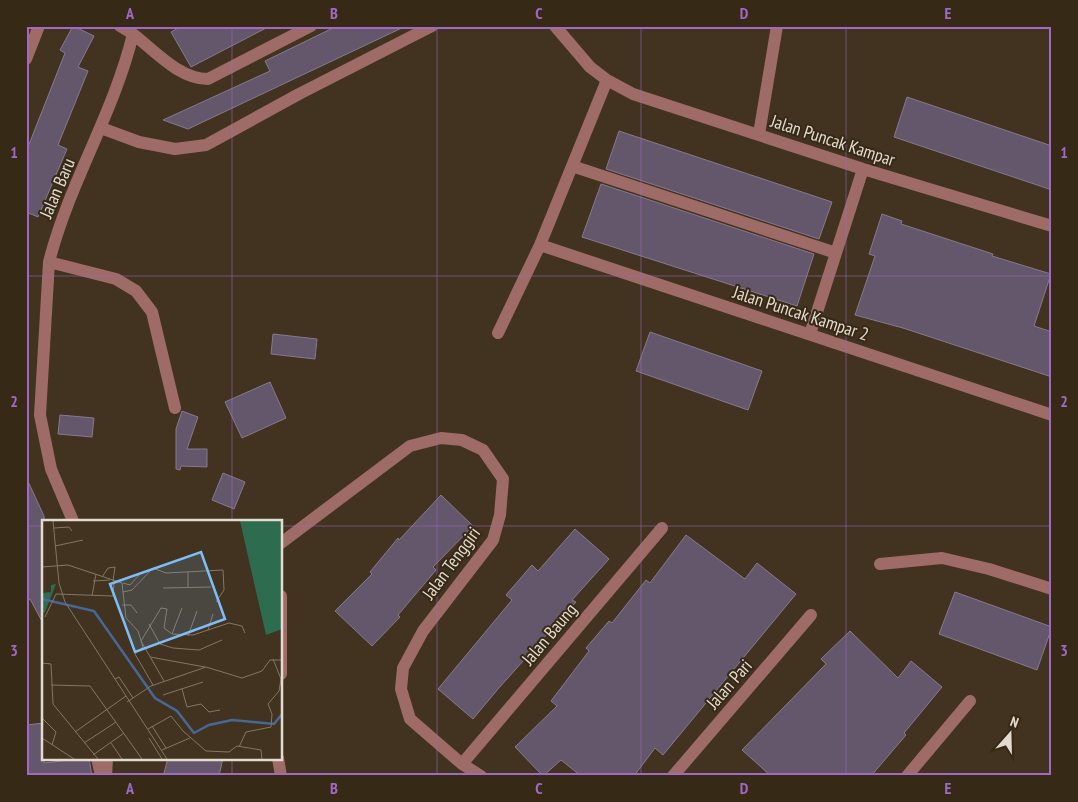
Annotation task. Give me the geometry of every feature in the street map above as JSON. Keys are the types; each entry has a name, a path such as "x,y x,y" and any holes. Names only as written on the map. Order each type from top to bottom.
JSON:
{"street":[{"path":"26,58 39,26"},
{"path":"120,26 133,34 183,74 194,79 208,79 311,26"},
{"path":"101,128 139,142 176,149 206,145 299,94 432,26"},
{"name":"Jalan Puncak Kampar","path":"555,26 590,67 607,80 634,94 863,169 1052,226"},
{"path":"759,134 777,26"},
{"name":"Jalan Baru","path":"73,520 51,469 40,415 49,262 55,237 101,128 128,54 133,34"},
{"path":"498,333 540,244 607,80"},
{"path":"572,166 836,253"},
{"path":"810,334 863,169"},
{"name":"Jalan Puncak Kampar 2","path":"540,244 1052,416"},
{"path":"49,262 116,279 136,291 152,312 175,408"},
{"name":"Jalan Tenggiri","path":"282,542 410,446 442,438 462,440 483,450 503,479 500,516 493,540 423,631 403,668 401,689 410,719 462,764 481,776"},
{"name":"Jalan Baung","path":"462,764 662,528"},
{"path":"880,564 942,558 1050,586"},
{"name":"Jalan Pari","path":"673,776 811,615"},
{"path":"908,776 970,701"},
{"path":"97,760 101,776"},
{"path":"106,776 107,760"},
{"path":"278,760 281,776"}],"building":[{"path":"73,26 94,36 78,67 88,71 58,145 67,149 38,217 26,212 26,152 65,53 60,50"},
{"path":"182,26 270,26 191,67 171,32"},
{"path":"337,26 406,26 188,129 163,120 270,71 265,61"},
{"path":"907,97 1052,146 1052,190 894,137"},
{"path":"619,131 832,202 819,239 606,169"},
{"path":"601,184 814,254 797,306 582,237"},
{"path":"882,214 902,221 901,224 993,254 992,256 1051,274 1034,326 1052,332 1052,377 903,328 855,315 875,256 869,254"},
{"path":"650,332 762,371 748,410 636,371"},
{"path":"273,334 317,339 315,359 271,354"},
{"path":"270,382 286,418 242,438 225,402"},
{"path":"182,411 198,417 187,449 207,449 207,467 181,466 180,470 176,469 176,429"},
{"path":"60,415 94,418 92,437 58,434"},
{"path":"223,473 245,482 234,509 212,500"},
{"path":"26,477 44,516 44,520 42,520 42,621 30,599 26,601"},
{"path":"441,495 473,526 433,567 436,570 398,615 400,617 372,646 335,611 372,574 370,572 398,538 399,540"},
{"path":"575,529 609,559 572,600 576,602 473,719 438,689 512,600 506,595 532,565 538,571"},
{"path":"686,535 745,579 757,563 796,594 663,755 655,748 634,776 581,776 561,760 543,776 515,747 557,706 551,701 589,651 586,648 609,621 612,623 646,580 650,583"},
{"path":"955,592 1052,627 1037,670 939,634"},
{"path":"850,631 898,678 911,661 942,687 904,733 906,735 871,776 771,776 742,750 826,664 821,659"},
{"path":"42,723 42,760 44,760 44,763 89,760 92,776 26,776 26,725"},
{"path":"167,760 223,760 219,776 173,776 164,773"}]}
